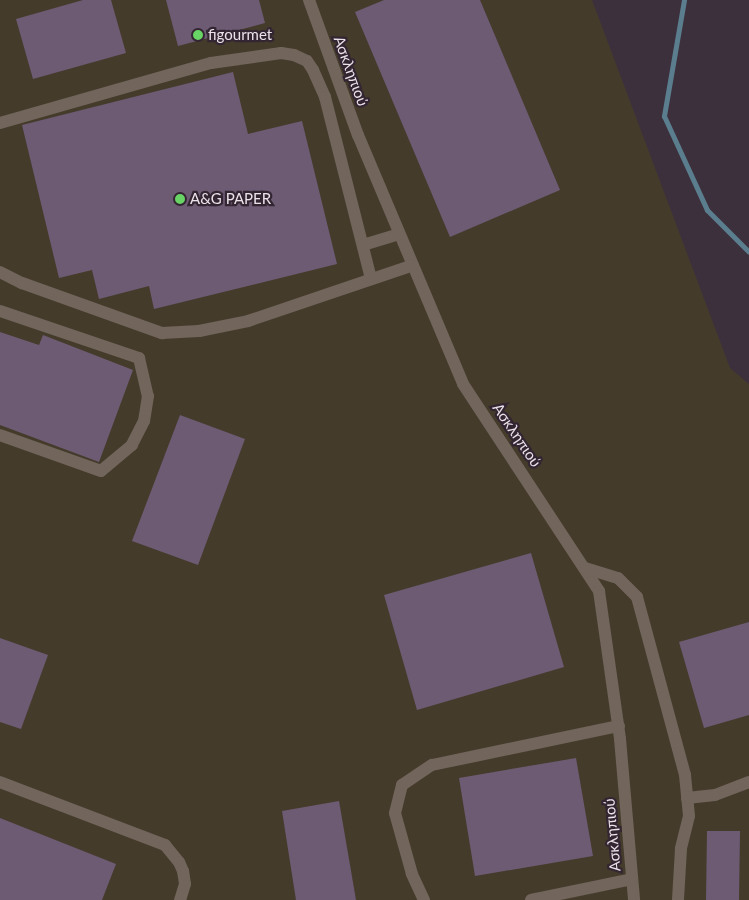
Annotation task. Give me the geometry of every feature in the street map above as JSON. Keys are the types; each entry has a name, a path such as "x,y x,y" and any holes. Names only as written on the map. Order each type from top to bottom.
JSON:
{"street":[{"name":"Ασκληπιού","path":"309,0 398,234 463,384 599,591 619,726 634,900"},
{"path":"0,124 210,63 281,52 294,55 307,62 322,89 363,245 370,279"},
{"path":"363,245 398,234"},
{"path":"0,272 22,283 162,332 199,331 248,321 413,265"},
{"path":"0,312 139,358 148,396 144,422 132,446 101,471 0,435"},
{"path":"585,568 618,578 637,596 679,748 687,798 689,816 682,849 678,900"},
{"path":"424,900 412,874 395,812 402,785 432,765 619,726"},
{"path":"0,782 165,845 179,862 183,871 185,884 180,900"},
{"path":"687,798 715,795 749,782"},
{"path":"531,900 632,879"}],"shaded area":[{"path":"0,0 592,0 730,368 749,384 749,900 0,900"}],"building":[{"path":"83,0 111,0 126,53 33,79 16,19"},
{"name":"figourmet","path":"166,0 259,0 265,23 178,46"},
{"path":"384,0 480,0 560,190 450,237 355,12"},
{"name":"A&G PAPER","path":"233,72 248,134 302,121 337,264 154,309 149,286 99,299 92,270 59,278 22,125"},
{"path":"0,332 39,345 43,335 133,370 99,462 0,425"},
{"path":"180,415 245,439 198,565 132,541"},
{"path":"531,553 564,667 417,710 384,595"},
{"path":"749,622 749,715 704,728 679,642"},
{"path":"0,638 48,655 21,729 0,722"},
{"path":"576,758 593,856 475,876 459,778"},
{"path":"339,801 356,900 296,900 282,811"},
{"path":"0,818 116,864 102,900 0,900"},
{"path":"707,831 740,831 739,900 706,900"}],"waterway":[{"path":"684,0 664,116 707,210 749,252"}],"place":[{"name":"figourmet","path":"198,35"},
{"name":"A&G PAPER","path":"180,199"}]}
